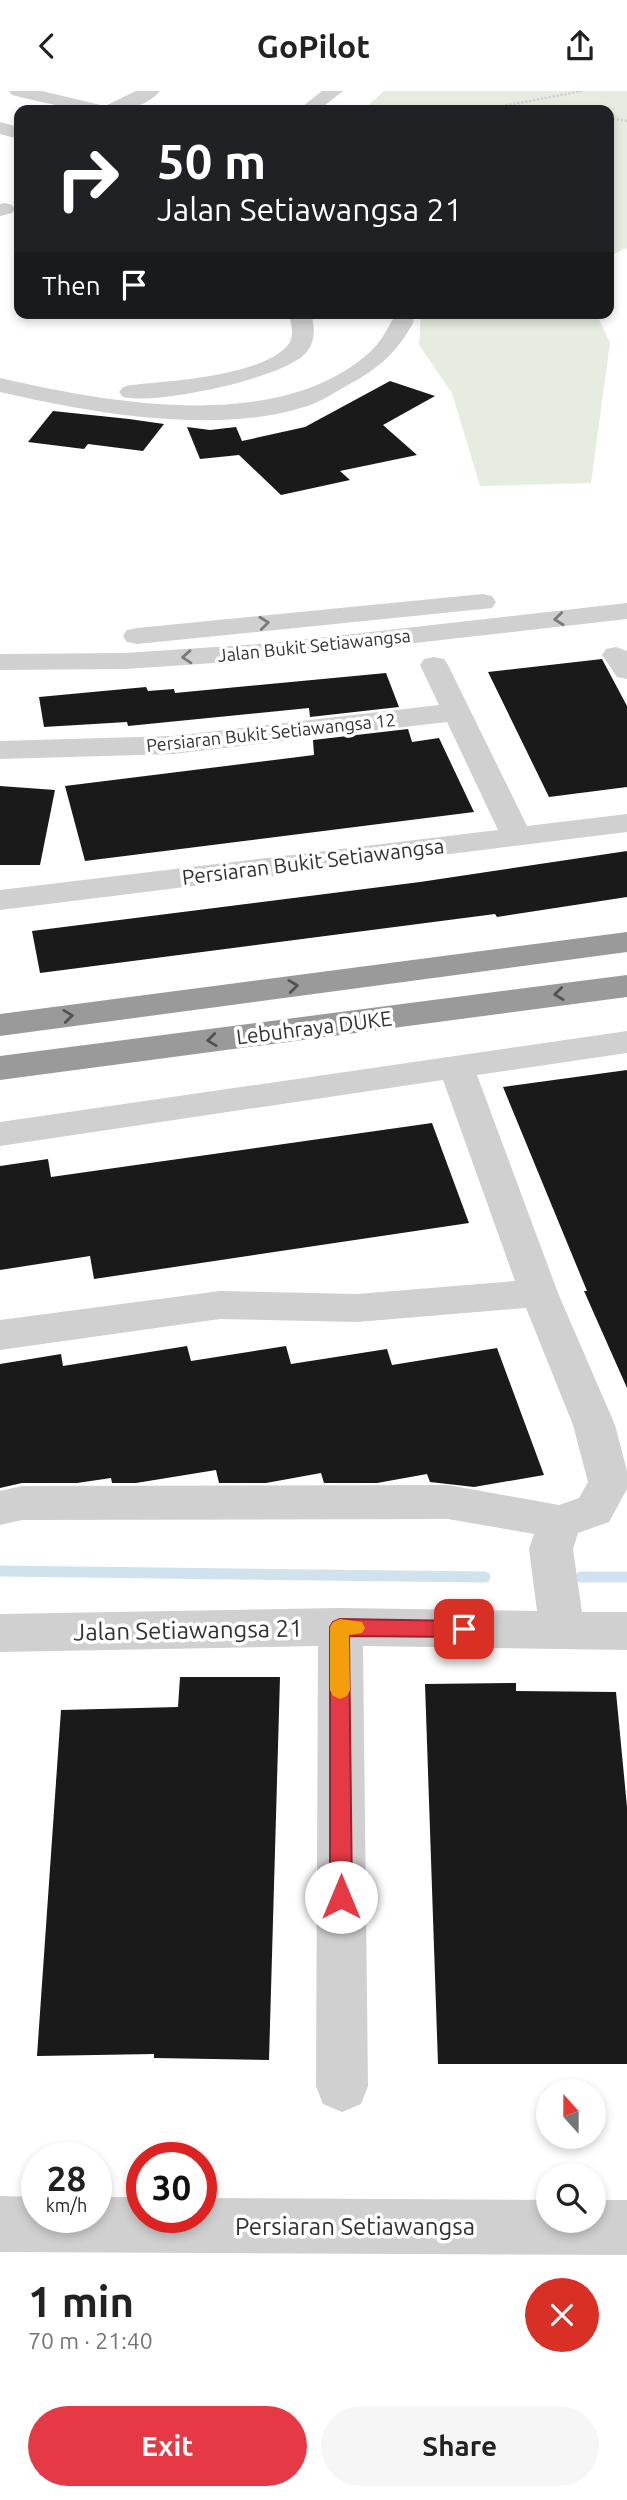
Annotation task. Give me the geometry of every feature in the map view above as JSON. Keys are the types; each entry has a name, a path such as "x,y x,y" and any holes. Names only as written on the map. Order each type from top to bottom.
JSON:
{"highway":[{"name":"Lebuhraya DUKE","path":"0,1025 627,943"},
{"name":"Lebuhraya DUKE","path":"0,1068 627,986"}],"street":[{"path":"18,91 78,105"},
{"path":"113,105 151,91"},
{"path":"314,105 334,91"},
{"path":"74,399 223,380 267,369 298,349 305,331 302,319"},
{"path":"0,385 34,393 168,412 242,411 303,399 368,367 395,337 403,321"},
{"name":"Jalan Bukit Setiawangsa","path":"0,639 125,637 627,589"},
{"name":"Jalan Bukit Setiawangsa","path":"0,662 125,661 273,651 627,611"},
{"path":"434,665 517,836"},
{"name":"Persiaran Bukit Setiawangsa 12","path":"0,750 173,745 457,712"},
{"name":"Persiaran Bukit Setiawangsa","path":"0,900 627,823"},
{"path":"0,1134 627,1042"},
{"path":"456,1067 539,1293 594,1426 609,1483 594,1516 551,1549 559,1600"},
{"path":"0,1335 220,1305 357,1308 539,1293"},
{"path":"0,1508 22,1503 448,1503 594,1516"},
{"name":"Jalan Setiawangsa 21","path":"0,1633 340,1627 559,1600 627,1632"},
{"path":"340,1627 342,2086"},
{"name":"Persiaran Setiawangsa","path":"0,2224 627,2228"}],"path":[{"path":"506,105 573,95 582,91"}],"shaded area":[{"path":"384,91 627,91 627,248 614,254 614,105 369,105"},
{"path":"421,319 599,319 610,343 591,483 480,486 452,393 419,345"}],"building":[{"path":"390,381 435,396 383,425 417,455 340,471 350,480 281,495 239,455 200,459 187,427 210,430 236,427 242,441 305,427"},
{"path":"53,411 164,424 143,451 88,444 84,449 28,442"},
{"path":"602,659 627,706 627,787 549,797 488,672"},
{"path":"386,673 399,707 310,717 309,708 128,726 127,722 44,727 39,697 146,687 148,691 174,689 175,693"},
{"path":"408,729 412,742 439,738 474,812 85,861 65,786 314,755 313,740"},
{"path":"0,786 55,790 40,865 0,865"},
{"path":"627,851 627,897 497,917 495,914 40,973 32,931 420,882"},
{"path":"627,1070 627,1388 584,1291 587,1291 503,1087"},
{"path":"432,1123 469,1223 94,1279 90,1256 0,1270 0,1166 48,1159 51,1177"},
{"path":"187,1346 191,1361 286,1346 291,1364 387,1349 392,1365 497,1348 544,1475 474,1487 430,1482 427,1474 377,1483 324,1483 321,1473 266,1483 219,1483 216,1470 136,1483 112,1483 111,1478 77,1483 22,1483 0,1488 0,1364 61,1354 63,1366"},
{"path":"180,1677 280,1677 269,2060 154,2058 154,2054 37,2056 61,1710 178,1707"},
{"path":"516,1683 516,1691 616,1692 627,1807 627,2064 438,2064 425,1684"}],"waterway":[{"path":"0,1571 485,1577"},
{"path":"581,1577 627,1577"}],"slow traffic":[{"path":"340,1690 340,1627 355,1628"}],"route":[{"path":"341,1897 340,1627 464,1629"}]}
